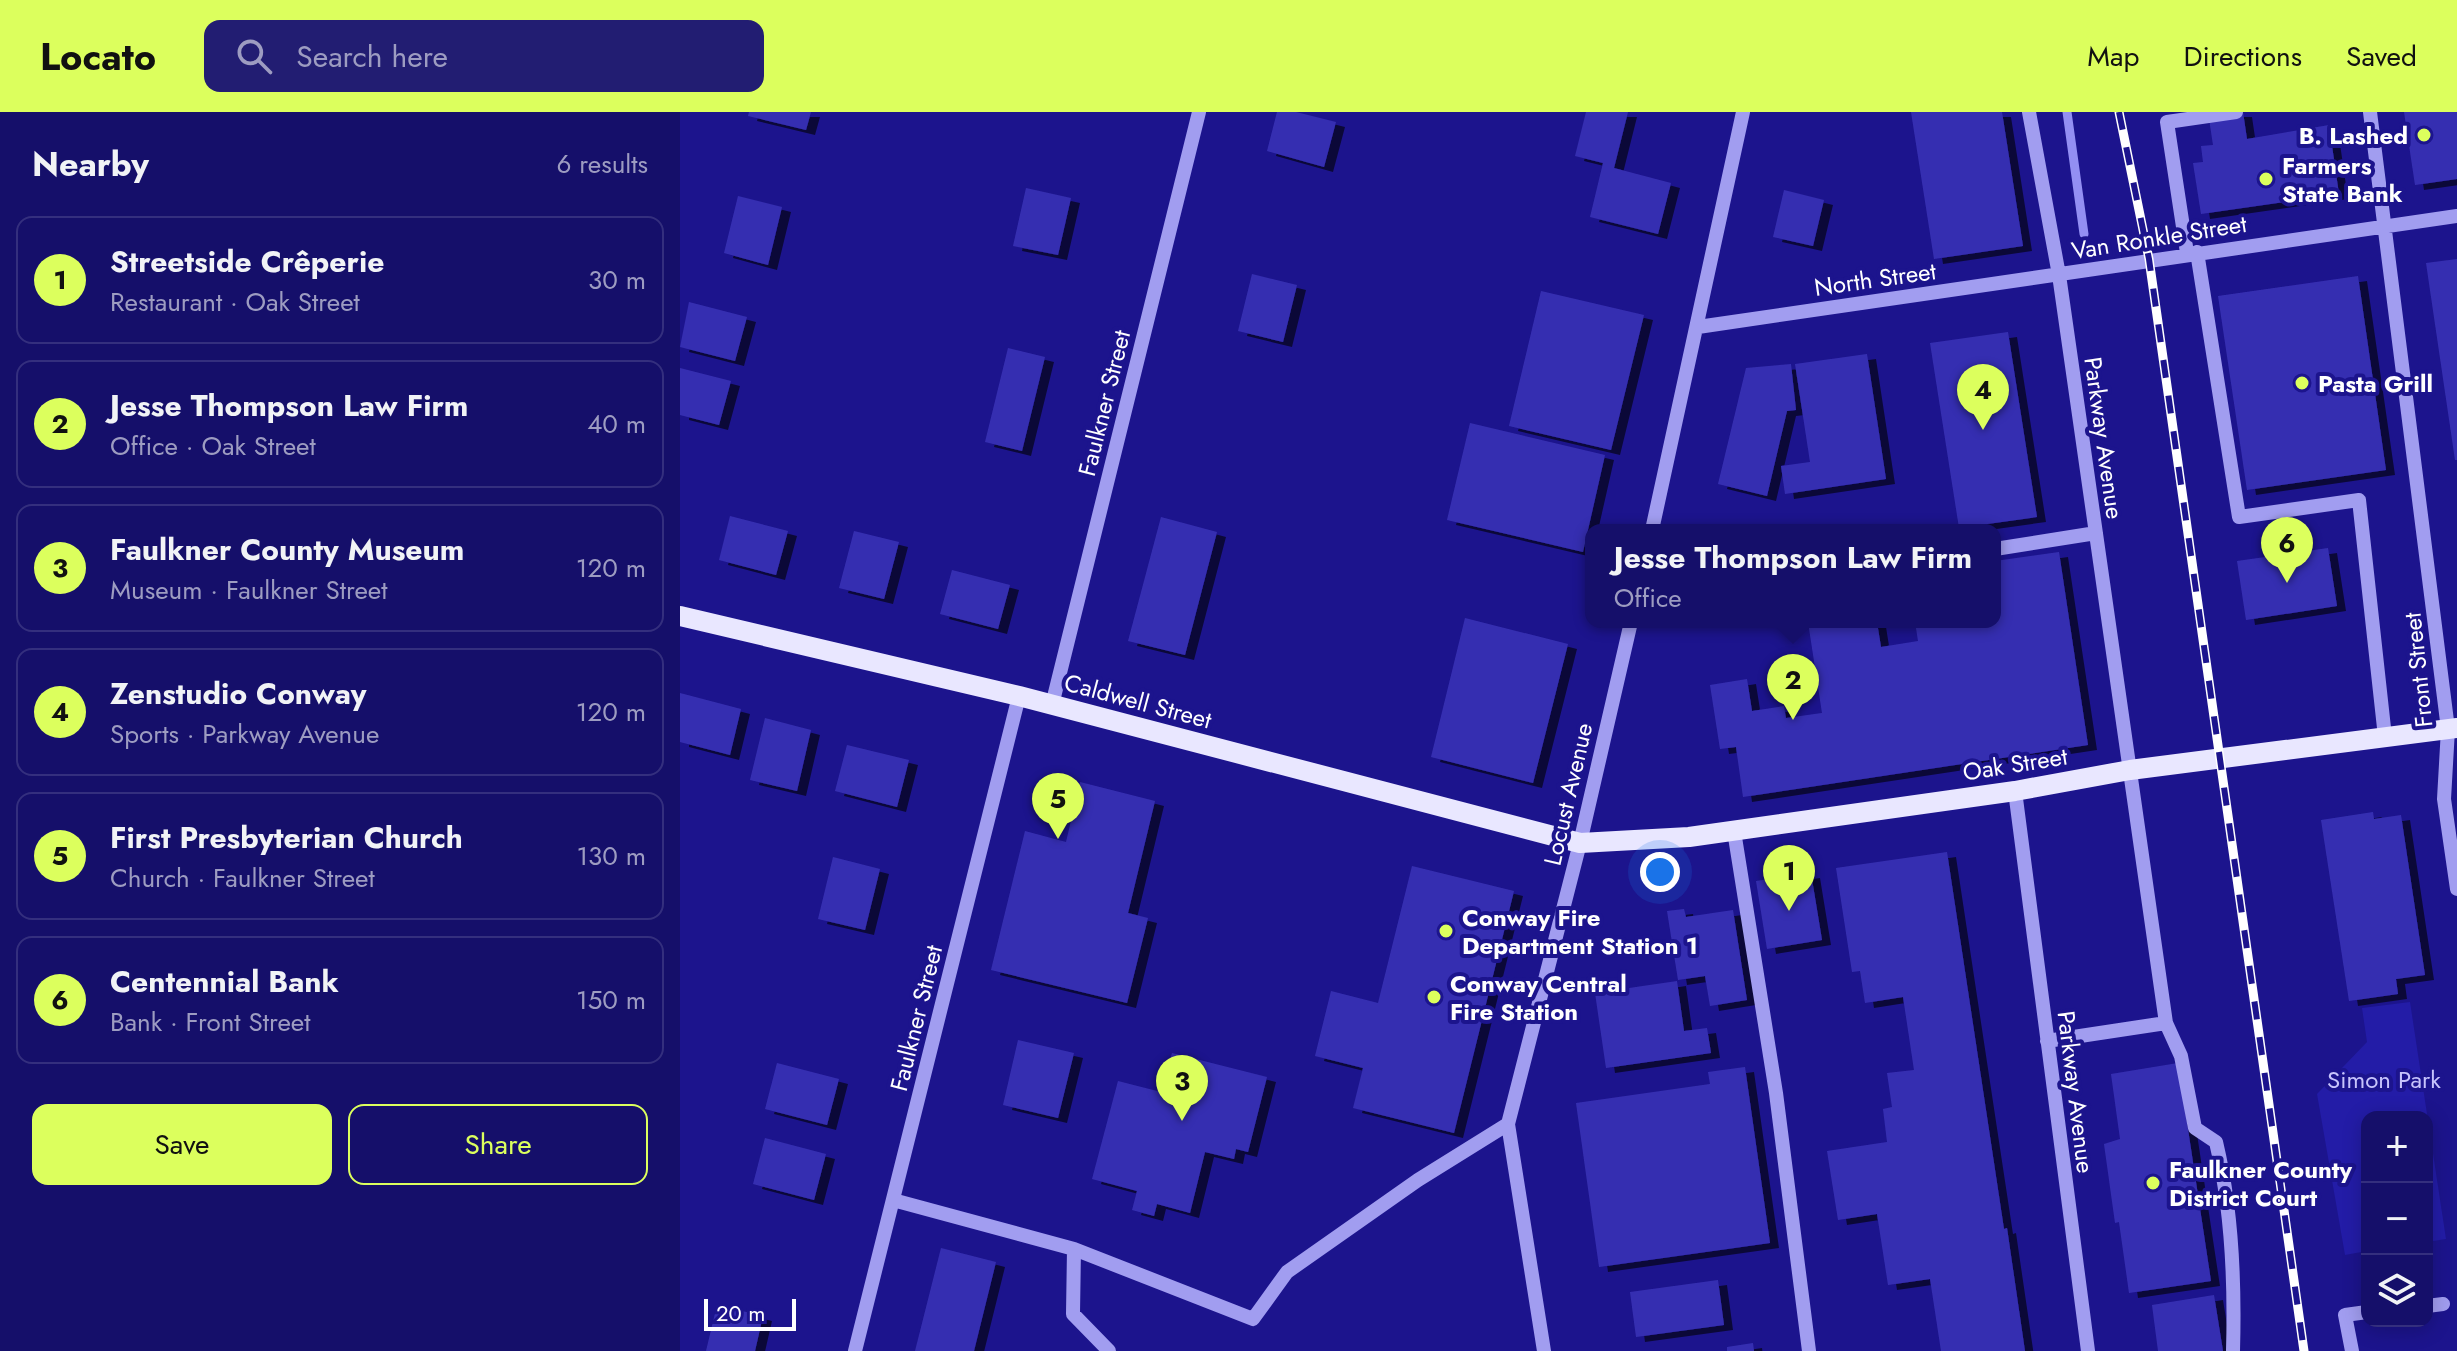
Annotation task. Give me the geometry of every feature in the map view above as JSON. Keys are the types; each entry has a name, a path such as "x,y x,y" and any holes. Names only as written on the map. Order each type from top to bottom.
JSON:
{"main road":[{"name":"Caldwell Street","path":"680,616 1019,696 1580,843"},
{"name":"Oak Street","path":"1580,843 1734,831 2015,791 2130,770 2453,728"}],"street":[{"name":"Faulkner Street","path":"1052,705 1199,112"},
{"path":"1653,524 1743,112"},
{"name":"Parkway Avenue","path":"2029,112 2059,275 2166,1023 2181,1056 2195,1128 2216,1142 2224,1174 2235,1319 2233,1351"},
{"path":"2236,112 2166,117 2239,517 2359,500 2385,737"},
{"name":"Front Street","path":"2370,112 2453,728 2444,799 2457,889"},
{"name":"Van Ronkle Street","path":"2059,275 2457,216"},
{"name":"North Street","path":"1698,327 2059,275"},
{"path":"2001,548 2096,533"},
{"name":"Locust Avenue","path":"1544,1351 1508,1124 1580,843 1630,628"},
{"name":"Faulkner Street","path":"855,1351 1019,696"},
{"name":"Parkway Avenue","path":"2015,791 2088,1351"},
{"path":"1734,831 1776,1093 1809,1351"},
{"path":"2047,1041 2166,1023"},
{"path":"893,1200 1074,1249 1253,1319 1287,1272 1418,1180 1508,1124"},
{"path":"1074,1249 1073,1314 1109,1351"},
{"path":"2433,1305 2443,1304"},
{"path":"2352,1351 2345,1315 2361,1313"}],"green space":[{"name":"Simon Park","path":"2410,1002 2427,1111 2361,1111 2361,1252 2345,1255 2317,1094 2367,1042 2362,1008"},
{"name":"Simon Park","path":"2433,1153 2446,1239 2433,1241"}],"building":[{"path":"749,112 811,112 806,130 748,116"},
{"path":"1277,112 1296,112 1336,122 1324,167 1267,151"},
{"path":"1586,112 1628,112 1614,168 1671,183 1658,234 1590,217 1603,163 1575,156"},
{"path":"1911,112 2002,112 2023,246 1934,259"},
{"name":"Farmers State Bank","path":"2208,112 2243,112 2247,139 2329,125 2339,194 2201,214 2193,163 2203,162 2201,146 2213,145"},
{"path":"2404,112 2457,112 2457,179 2415,185"},
{"path":"1026,188 1071,198 1058,255 1013,246"},
{"path":"1784,190 1824,200 1813,246 1773,237"},
{"path":"738,196 782,207 768,265 724,253"},
{"path":"2457,259 2457,460 2455,460 2426,263"},
{"path":"1252,274 1297,285 1283,342 1238,331"},
{"name":"Pasta Grill","path":"2358,276 2386,470 2247,490 2218,296"},
{"path":"1541,291 1644,315 1611,450 1509,426"},
{"path":"689,302 747,317 735,361 680,347"},
{"path":"2008,332 2037,517 1987,524 1958,524 1930,343"},
{"path":"1008,348 1045,357 1022,451 985,442"},
{"path":"1867,354 1886,479 1785,494 1781,466 1810,462 1795,364"},
{"path":"1791,364 1796,410 1787,411 1767,496 1718,484 1746,368"},
{"path":"680,368 731,381 719,425 680,415"},
{"path":"1470,423 1605,455 1589,524 1585,524 1583,552 1447,520"},
{"path":"730,516 788,531 776,575 719,560"},
{"path":"1161,517 1217,532 1185,655 1128,641"},
{"path":"854,531 899,542 884,599 839,588"},
{"path":"2328,548 2337,606 2246,620 2237,561"},
{"path":"2059,552 2088,745 1743,797 1736,747 1720,749 1710,685 1747,679 1752,711 1784,706 1786,718 1822,713 1809,628 1878,628 1881,647 1918,641 1916,628 2001,628 2001,560"},
{"path":"952,570 1010,585 998,629 940,614"},
{"path":"1465,618 1568,644 1533,783 1431,757"},
{"path":"680,693 741,709 730,755 680,742"},
{"path":"765,718 811,730 797,791 750,780"},
{"path":"847,745 909,760 897,807 835,791"},
{"path":"1080,782 1155,801 1128,913 1148,918 1127,1003 991,970 1025,831 1066,842"},
{"path":"2373,812 2374,819 2401,815 2425,975 2396,979 2398,994 2349,1001 2321,820"},
{"path":"1947,852 2025,1351 1941,1351 1930,1279 1888,1285 1877,1214 1838,1220 1827,1151 1887,1142 1883,1109 1892,1107 1887,1073 1914,1070 1903,997 1865,1003 1860,971 1852,972 1836,868"},
{"path":"833,857 880,869 865,930 818,919"},
{"name":"Conway Central Fire Station","path":"1412,866 1514,891 1454,1133 1353,1108 1363,1068 1315,1056 1331,991 1378,1003"},
{"path":"1811,873 1822,940 1767,949 1756,881"},
{"path":"1684,909 1686,917 1733,910 1747,1000 1710,1006 1705,976 1678,980 1667,911"},
{"path":"1677,981 1684,1031 1707,1028 1711,1053 1606,1068 1595,993"},
{"path":"1018,1040 1074,1053 1058,1118 1003,1105"},
{"path":"1172,1053 1267,1077 1248,1152 1236,1149 1234,1159 1205,1152 1190,1213 1157,1204 1154,1216 1132,1210 1137,1191 1092,1179 1118,1081 1161,1092"},
{"path":"777,1063 839,1079 827,1125 765,1109"},
{"name":"Faulkner County District Court","path":"2178,1063 2211,1281 2129,1293 2104,1144 2120,1139 2111,1074"},
{"path":"1745,1067 1770,1243 1599,1267 1576,1103 1710,1084 1708,1072"},
{"path":"765,1138 826,1154 814,1200 753,1184"},
{"path":"941,1248 996,1262 974,1351 915,1351"},
{"path":"1718,1280 1724,1325 1636,1337 1630,1292"},
{"path":"2214,1295 2223,1351 2158,1351 2152,1305"},
{"path":"717,1305 763,1316 755,1351 706,1351"},
{"path":"1753,1343 1754,1351 1727,1351 1727,1347"}],"waterway":[{"path":"2067,112 2084,234"}],"railway":[{"path":"2119,112 2149,259 2304,1351"}],"place":[{"name":"B. Lashed","path":"2424,135"},
{"name":"Farmers State Bank","path":"2266,179"},
{"name":"Pasta Grill","path":"2302,383"},
{"name":"Zenstudio Conway","path":"1983,430"},
{"name":"Centennial Bank","path":"2287,583"},
{"name":"Jesse Thompson Law Firm","path":"1793,720"},
{"name":"First Presbyterian Church","path":"1058,839"},
{"name":"Streetside Crêperie","path":"1789,911"},
{"name":"Conway Fire Department Station 1","path":"1446,931"},
{"name":"Conway Central Fire Station","path":"1434,997"},
{"name":"Faulkner County Museum","path":"1182,1121"},
{"name":"Faulkner County District Court","path":"2153,1183"}]}
